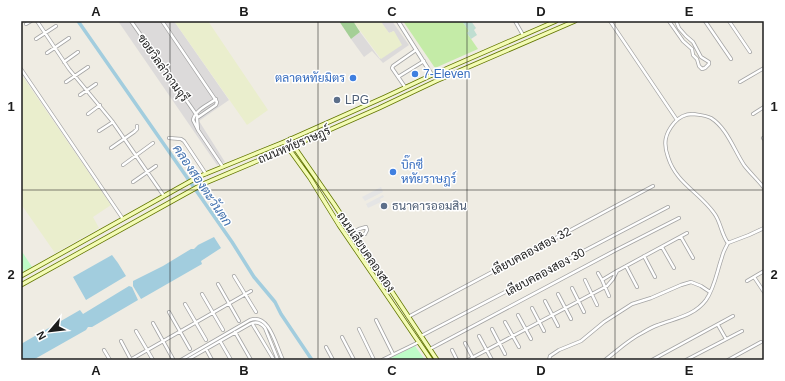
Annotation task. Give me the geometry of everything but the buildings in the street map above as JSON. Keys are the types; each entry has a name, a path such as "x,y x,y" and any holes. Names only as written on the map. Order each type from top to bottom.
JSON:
{"main road":[{"name":"ถนนหทัยราษฎร์","path":"21,276 198,177 284,142 556,21"},
{"name":"ถนนหทัยราษฎร์","path":"21,285 203,184 282,149 302,142 436,81 575,21"},
{"path":"432,75 436,81"},
{"name":"ถนนเลียบคลองสอง","path":"290,139 437,360"},
{"name":"ถนนเลียบคลองสอง","path":"284,142 431,360"},
{"path":"300,154 300,146 302,142"},
{"path":"282,149 293,154"},
{"path":"373,275 378,271"}],"street":[{"path":"26,24 31,21"},
{"path":"37,21 64,62 113,122 164,196"},
{"name":"ซอยวิลล่าจามจุรี","path":"131,21 198,117"},
{"path":"162,21 217,102 216,105 198,117 198,130"},
{"path":"398,21 432,75"},
{"path":"515,21 523,35"},
{"path":"610,21 678,120"},
{"path":"669,21 682,39 692,49 693,55 697,59 697,63 700,68 702,69 708,67 709,62 701,57 693,42 679,28 676,21"},
{"path":"705,21 731,59"},
{"path":"729,21 750,52"},
{"path":"36,39 56,26"},
{"path":"682,39 686,36"},
{"path":"47,52 69,38"},
{"path":"405,87 392,68 416,50"},
{"path":"64,62 78,52"},
{"path":"398,77 424,61"},
{"path":"66,82 88,67"},
{"path":"740,82 764,68"},
{"path":"21,69 123,219"},
{"path":"80,95 96,84"},
{"name":"ซอยวิลล่าจามจุรี","path":"216,99 196,114 193,120 223,167"},
{"path":"88,114 100,105"},
{"path":"753,114 764,107"},
{"path":"728,243 716,216 701,199 682,182 675,171 665,148 667,132 678,120 688,114 710,118 722,129 744,164 764,188"},
{"path":"99,131 113,122"},
{"path":"111,148 134,132 137,129 137,126"},
{"path":"169,138 184,140 206,174"},
{"path":"123,165 153,143"},
{"path":"133,182 156,166"},
{"name":"เลียบคลองสอง 32","path":"408,317 654,186"},
{"name":"เลียบคลองสอง 30","path":"421,336 668,206"},
{"path":"430,349 679,218"},
{"path":"352,233 366,227 367,230 365,234"},
{"path":"605,360 637,335 658,324 695,311 710,292 715,281 722,255 728,243 764,228"},
{"path":"602,280 687,234"},
{"path":"681,237 693,258"},
{"path":"662,247 674,268"},
{"path":"644,256 656,278"},
{"path":"626,266 638,287"},
{"path":"468,360 473,359 486,350 605,287 617,271"},
{"path":"747,281 764,271"},
{"path":"598,273 609,296"},
{"path":"234,276 256,312"},
{"path":"754,277 764,292"},
{"path":"585,280 597,305"},
{"path":"549,360 550,356 558,350 581,341 604,322 632,304 691,282 710,292"},
{"path":"218,284 239,321"},
{"path":"572,288 584,312"},
{"path":"121,341 131,360 251,290"},
{"path":"202,294 223,330"},
{"path":"558,294 571,319"},
{"path":"545,301 558,326"},
{"path":"185,304 206,340"},
{"path":"532,308 544,331"},
{"path":"169,312 190,349"},
{"path":"518,315 531,339"},
{"path":"652,360 733,316"},
{"path":"181,360 191,358 250,320 257,319 263,321 269,327 278,357"},
{"path":"376,320 394,354"},
{"path":"505,322 519,347"},
{"path":"153,323 174,359"},
{"path":"187,360 252,323 257,323 262,324 278,357 283,360"},
{"path":"718,324 726,339"},
{"path":"253,325 274,360 278,357"},
{"path":"359,329 374,360"},
{"path":"492,329 505,354"},
{"path":"136,331 153,360"},
{"path":"686,360 742,331"},
{"path":"235,332 251,360"},
{"path":"479,336 492,360"},
{"path":"342,337 354,360"},
{"path":"220,341 232,360"},
{"path":"382,360 419,342"},
{"path":"728,360 761,342"},
{"path":"465,343 473,359"},
{"path":"326,347 333,360"},
{"path":"206,349 212,360"},
{"path":"104,350 110,360"},
{"path":"452,350 457,360"}],"shaded area":[{"path":"118,21 174,21 229,100 199,121 225,162 217,165"},
{"path":"383,21 392,21 409,45 383,63 372,51 364,57 351,39 360,32 380,59 394,31 389,33 381,23"},
{"path":"381,187 383,192 365,201 362,197"},
{"path":"383,195 384,197 380,199 381,202 368,208 366,204"}],"green space":[{"path":"174,21 208,21 268,110 247,125"},
{"path":"339,21 353,21 360,32 351,39"},
{"path":"353,21 383,21 382,23 389,33 394,31 402,45 381,59"},
{"path":"403,21 462,21 469,31 467,33 478,49 435,68"},
{"path":"462,21 471,21 476,28 474,30 477,35 471,39 467,33 469,31"},
{"path":"21,74 111,205 93,217 99,228 55,253 21,204"},
{"path":"21,250 32,267 21,273 24,270 21,266"},
{"path":"415,346 425,360 387,360"}],"water":[{"path":"214,237 221,248 201,261 202,264 141,299 133,286 133,281"},
{"path":"112,255 126,276 86,300 73,277"},
{"path":"129,286 132,287 138,300 92,327 88,327 86,330 33,360 21,360 21,344 80,310 83,314"}],"waterway":[{"name":"คลองสองตะวันตก","path":"78,21 232,242 254,277 275,302 281,314 312,360"}],"place":[{"name":"7-Eleven","path":"415,74"},
{"name":"ตลาดหทัยมิตร","path":"353,78"},
{"name":"LPG","path":"337,100"},
{"name":"บิ๊กซี หทัยราษฎร์","path":"393,172"},
{"name":"ธนาคารออมสิน","path":"384,206"}]}
